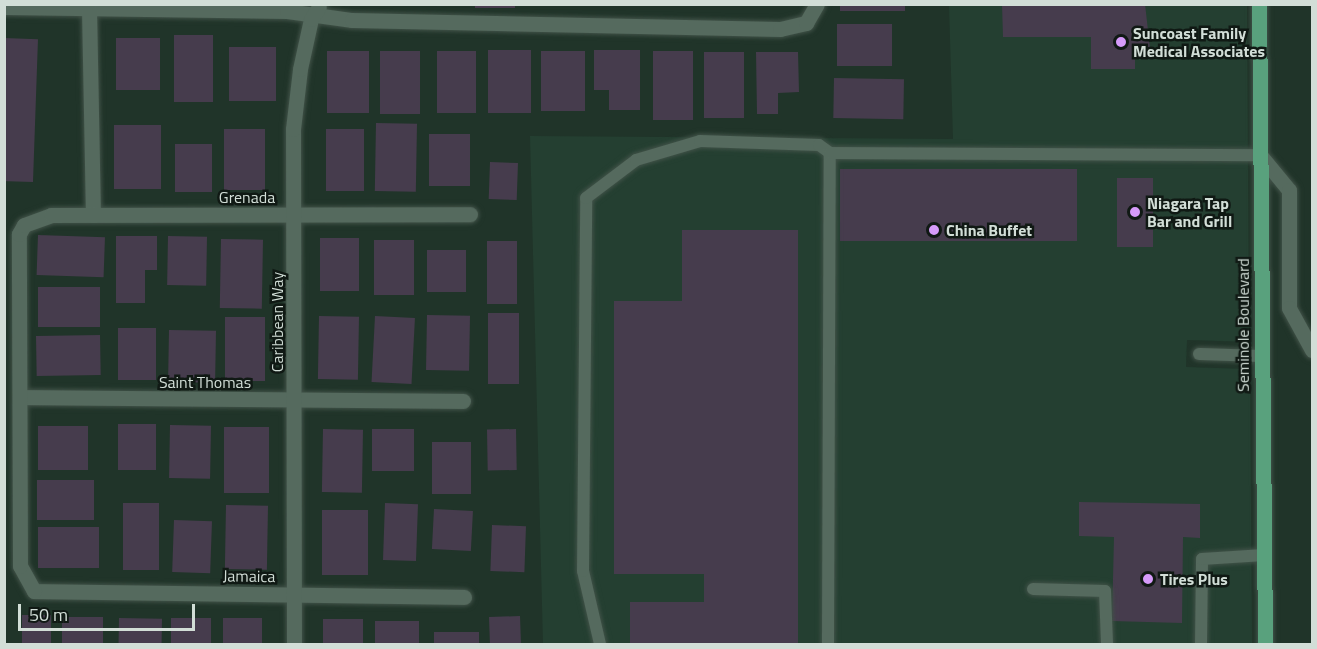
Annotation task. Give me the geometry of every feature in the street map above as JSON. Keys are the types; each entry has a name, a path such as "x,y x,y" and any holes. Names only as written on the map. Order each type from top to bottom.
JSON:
{"main road":[{"name":"Seminole Boulevard","path":"1259,4 1264,645"}],"street":[{"path":"7,6 317,9 352,20 780,29 806,23 817,4"},
{"path":"89,8 93,215"},
{"name":"Caribbean Way","path":"294,645 296,400 292,215 293,129 300,69 317,9"},
{"path":"1260,155 1289,190 1289,308 1312,350"},
{"name":"Grenada","path":"20,397 19,234 24,225 51,215 471,214"},
{"name":"Saint Thomas","path":"20,397 463,401"},
{"name":"Jamaica","path":"20,397 20,566 34,591 464,597"}],"lane":[{"path":"600,645 583,572 586,198 636,160 700,141 819,145 830,153 1260,155"},
{"path":"828,645 830,153"},
{"path":"1199,354 1262,356"},
{"path":"1201,645 1202,559 1264,555"},
{"path":"1034,589 1105,591 1107,645"}],"shaded area":[{"path":"949,5 1247,5 1249,342 1187,340 1186,367 1250,369 1252,644 543,644 530,136 953,139"}],"building":[{"path":"475,4 515,4 515,8 475,8"},
{"path":"840,4 905,4 905,11 840,11"},
{"name":"Suncoast Family Medical Associates","path":"1002,4 1145,4 1150,48 1135,48 1135,69 1091,69 1091,37 1003,37"},
{"path":"837,24 892,24 892,66 837,66"},
{"path":"174,35 213,35 213,102 174,102"},
{"path":"4,38 38,39 33,182 4,181"},
{"path":"116,38 160,38 160,90 116,90"},
{"path":"229,47 276,47 276,101 229,101"},
{"path":"488,50 531,50 531,113 488,113"},
{"path":"594,50 640,50 640,110 609,110 609,90 594,90"},
{"path":"327,51 369,51 369,113 327,113"},
{"path":"380,51 420,51 420,114 380,114"},
{"path":"437,51 476,51 476,113 437,113"},
{"path":"541,51 585,51 585,111 541,111"},
{"path":"653,51 693,51 693,120 653,120"},
{"path":"704,52 744,52 744,118 704,118"},
{"path":"756,52 798,52 799,92 778,93 778,114 757,114"},
{"path":"834,78 904,79 903,119 833,118"},
{"path":"376,123 417,124 416,192 375,191"},
{"path":"114,125 161,125 161,189 114,189"},
{"path":"224,129 265,129 265,190 224,190"},
{"path":"326,129 364,129 364,191 326,191"},
{"path":"429,134 470,134 470,186 429,186"},
{"path":"175,144 212,144 212,192 175,192"},
{"path":"490,162 518,163 517,200 489,199"},
{"path":"840,169 1077,169 1077,241 840,241"},
{"name":"Niagara Tap Bar and Grill","path":"1117,178 1153,178 1153,247 1117,247"},
{"path":"682,230 798,230 798,644 630,644 630,602 704,602 704,574 614,574 614,301 682,301"},
{"path":"38,235 105,237 104,277 37,275"},
{"path":"116,236 157,236 157,270 145,270 145,303 116,303"},
{"path":"168,236 207,237 206,286 167,285"},
{"path":"320,238 359,238 359,291 320,291"},
{"path":"221,239 263,240 262,309 220,308"},
{"path":"374,240 414,240 414,295 374,295"},
{"path":"487,241 517,241 517,304 487,304"},
{"path":"427,250 466,250 466,292 427,292"},
{"path":"38,287 100,287 100,327 38,327"},
{"path":"488,313 519,313 519,384 488,384"},
{"path":"427,315 470,316 469,371 426,370"},
{"path":"319,316 359,317 358,380 318,379"},
{"path":"375,316 415,318 411,384 372,382"},
{"path":"225,317 265,317 265,381 225,381"},
{"path":"118,328 156,328 156,380 118,380"},
{"path":"169,330 216,331 215,383 168,382"},
{"path":"100,335 101,375 37,376 36,336"},
{"path":"118,424 156,424 156,470 118,470"},
{"path":"170,425 211,426 210,479 169,478"},
{"path":"38,426 88,426 88,470 38,470"},
{"path":"224,427 269,427 269,493 224,493"},
{"path":"323,429 363,430 362,493 322,492"},
{"path":"372,429 414,429 414,471 372,471"},
{"path":"516,429 517,470 488,470 487,430"},
{"path":"432,442 471,442 471,494 432,494"},
{"path":"37,480 94,480 94,520 37,520"},
{"name":"Tires Plus","path":"1079,502 1200,504 1200,538 1183,537 1182,623 1112,621 1114,537 1079,536"},
{"path":"123,503 159,503 159,570 123,570"},
{"path":"385,503 418,504 416,561 383,560"},
{"path":"226,505 268,506 267,570 225,569"},
{"path":"434,509 473,511 471,551 432,549"},
{"path":"322,510 368,510 368,575 322,575"},
{"path":"174,520 212,521 210,573 172,572"},
{"path":"492,525 526,526 524,572 490,571"},
{"path":"38,527 99,527 99,568 38,568"},
{"path":"22,615 51,615 51,644 22,644"},
{"path":"520,616 521,644 490,644 489,617"},
{"path":"62,617 103,617 103,644 62,644"},
{"path":"119,618 162,619 162,644 119,644"},
{"path":"171,618 211,618 211,644 171,644"},
{"path":"223,618 262,618 262,644 223,644"},
{"path":"323,619 363,619 363,644 323,644"},
{"path":"375,621 419,621 419,644 375,644"},
{"path":"434,632 479,632 479,644 434,644"}],"place":[{"name":"Suncoast Family Medical Associates","path":"1121,42"},
{"name":"Niagara Tap Bar and Grill","path":"1135,212"},
{"name":"China Buffet","path":"934,230"},
{"name":"Tires Plus","path":"1148,579"}]}
